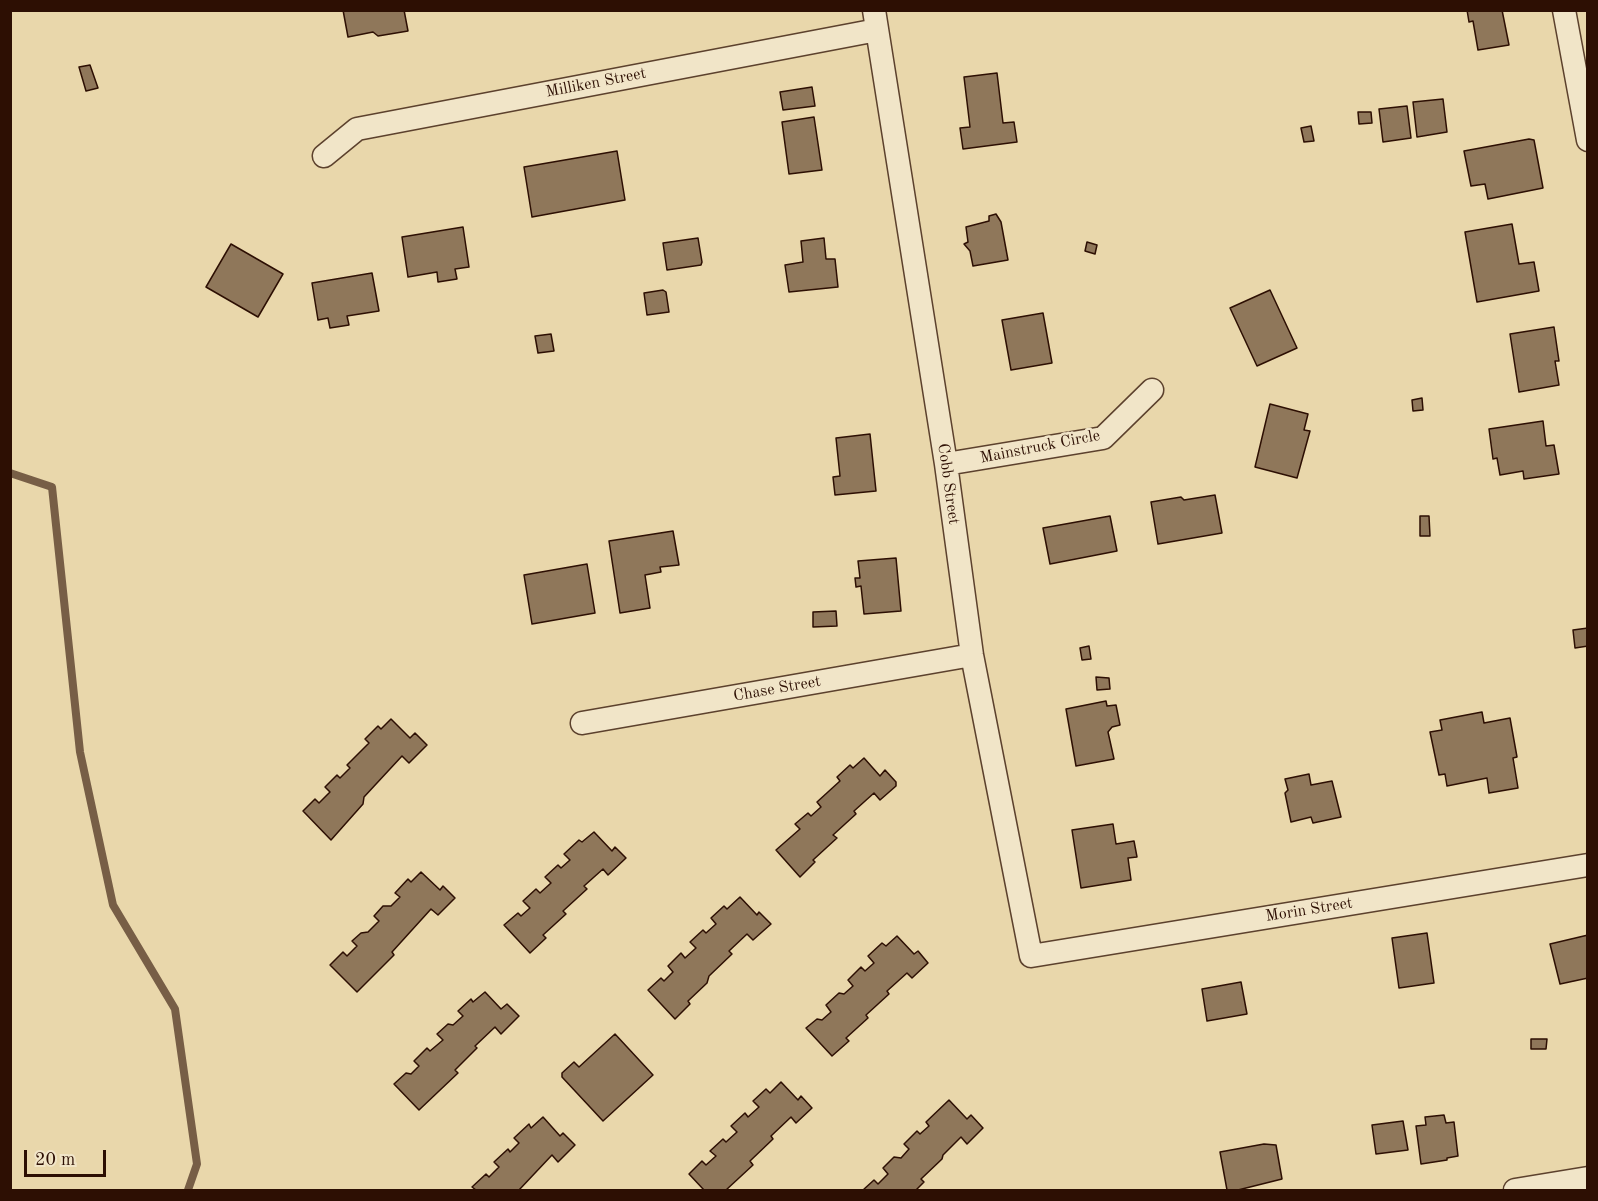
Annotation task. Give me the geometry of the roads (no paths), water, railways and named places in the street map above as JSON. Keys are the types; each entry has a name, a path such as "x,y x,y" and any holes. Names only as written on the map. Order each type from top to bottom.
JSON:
{"street":[{"path":"1564,10 1587,140"},
{"name":"Milliken Street","path":"324,156 357,129 875,20"},
{"name":"Cobb Street","path":"875,20 946,464 972,655 1031,956"},
{"name":"Mainstruck Circle","path":"946,464 1103,438 1152,390"},
{"name":"Chase Street","path":"582,723 972,655"},
{"name":"Morin Street","path":"1031,956 1587,865"},
{"path":"1515,1191 1587,1178"}],"waterway":[{"path":"10,473 52,487 80,752 113,905 175,1009 197,1164 188,1190"}]}
